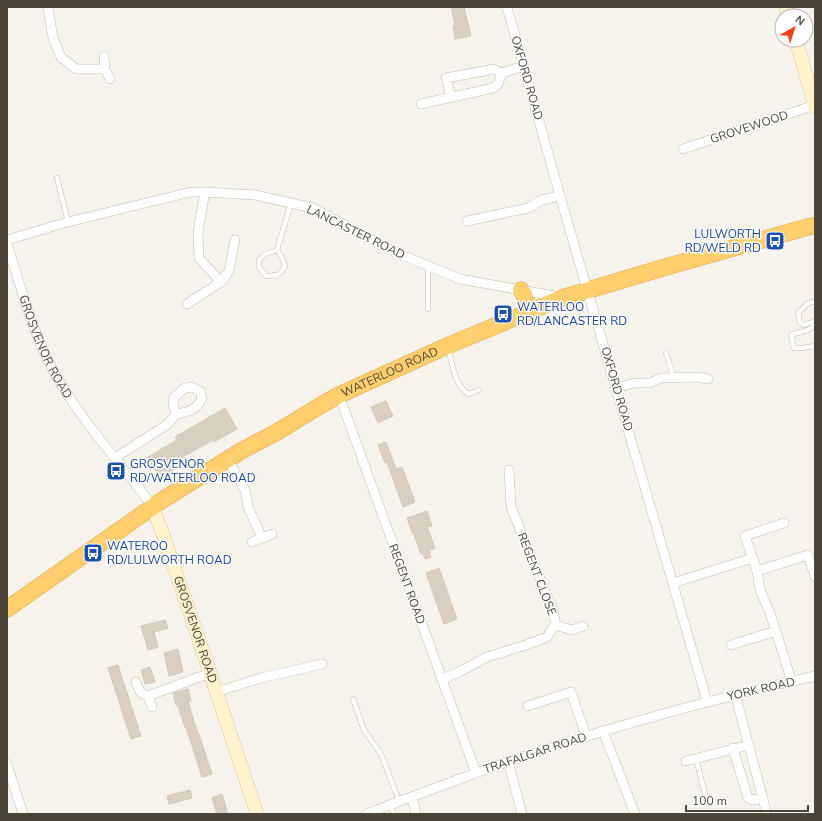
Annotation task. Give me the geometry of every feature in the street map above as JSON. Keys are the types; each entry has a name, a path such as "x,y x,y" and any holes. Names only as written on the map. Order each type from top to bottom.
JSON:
{"highway":[{"name":"WATERLOO ROAD","path":"7,609 152,508 228,460 339,395 447,346 562,298 815,225"},
{"path":"522,290 526,297 526,314"}],"street":[{"path":"48,7 53,38 61,57 76,70 105,69"},
{"name":"OXFORD ROAD","path":"506,7 707,701"},
{"path":"798,48 815,106"},
{"path":"104,56 105,69 110,79"},
{"path":"451,97 446,78 494,70 502,73 524,66"},
{"path":"421,104 493,88 498,84 502,73"},
{"name":"GROVEWOOD","path":"683,149 815,106"},
{"name":"LANCASTER ROAD","path":"7,240 68,222 191,192 255,195 313,208 395,252 460,279 562,298"},
{"path":"205,192 198,231 199,258 221,282"},
{"path":"467,221 528,208 542,200 560,196"},
{"path":"187,304 221,282 229,271 235,240"},
{"name":"GROSVENOR ROAD","path":"7,244 31,320 58,380 145,496 152,508 161,529 257,814"},
{"path":"617,388 634,384 650,383 661,378 698,377 708,379"},
{"name":"REGENT ROAD","path":"339,395 476,773"},
{"path":"115,458 168,424 176,414"},
{"path":"228,460 245,490 248,507 262,538"},
{"name":"REGENT CLOSE","path":"442,679 488,657 547,637 555,625 552,608 511,507 510,470"},
{"path":"784,523 745,536 757,571 760,590 776,631 792,682"},
{"path":"252,542 272,534"},
{"path":"757,571 808,555 815,577"},
{"path":"673,583 753,558"},
{"path":"555,625 572,630 583,626"},
{"path":"731,645 776,631"},
{"path":"216,692 261,678 322,664"},
{"path":"136,682 139,691 143,695 148,696 210,672"},
{"name":"YORK ROAD","path":"707,701 815,676"},
{"path":"528,706 571,692 586,736"},
{"path":"735,694 767,814"},
{"path":"148,696 152,707"},
{"name":"TRAFALGAR ROAD","path":"367,814 508,761 586,736 707,701"},
{"path":"603,731 635,814"},
{"path":"686,761 749,745"},
{"path":"733,748 748,798 752,800 763,798"},
{"path":"508,761 522,814"},
{"path":"7,764 23,814"},
{"path":"412,797 416,814"}],"lane":[{"path":"57,178 68,222"},
{"path":"277,250 265,254 259,260 259,267 266,276 281,273 285,266 277,250 291,203"},
{"path":"428,266 428,310"},
{"path":"815,301 808,304 798,313 800,323 804,325 815,321"},
{"path":"815,326 808,330 791,335 794,348 815,346"},
{"path":"447,346 460,387 469,394 479,390"},
{"path":"666,353 674,378"},
{"path":"353,699 364,730 381,754 394,803 394,814"},
{"path":"696,759 705,794"}],"building":[{"path":"451,7 464,7 471,36 455,39 453,26 455,25"},
{"path":"386,401 393,416 378,423 371,407"},
{"path":"225,408 237,429 214,442 213,440 179,459 182,465 160,478 148,457 177,440 175,437"},
{"path":"386,442 396,469 402,467 415,502 403,507 387,462 385,463 378,445"},
{"path":"427,511 432,526 427,527 435,548 429,550 431,557 425,559 423,553 421,554 407,518"},
{"path":"439,568 457,619 444,624 426,573"},
{"path":"165,620 168,628 154,632 158,647 148,650 141,626"},
{"path":"178,649 183,672 169,676 164,653"},
{"path":"118,665 141,736 131,739 108,668"},
{"path":"150,667 155,682 145,684 141,670"},
{"path":"188,689 191,701 188,702 212,774 202,777 173,693"},
{"path":"190,790 192,798 169,804 167,796"},
{"path":"222,794 228,814 217,814 212,798"}],"place":[{"name":"LULWORTH RD/WELD RD","path":"775,241"},
{"name":"WATERLOO RD/LANCASTER RD","path":"503,314"},
{"name":"GROSVENOR RD/WATERLOO ROAD","path":"116,471"},
{"name":"WATEROO RD/LULWORTH ROAD","path":"93,553"}]}
